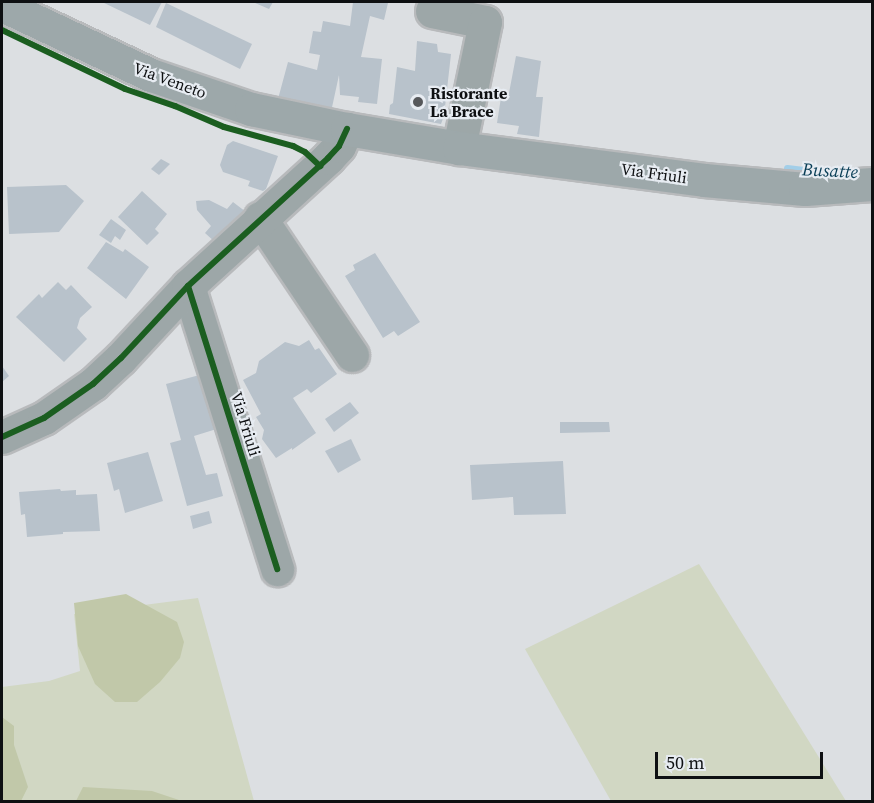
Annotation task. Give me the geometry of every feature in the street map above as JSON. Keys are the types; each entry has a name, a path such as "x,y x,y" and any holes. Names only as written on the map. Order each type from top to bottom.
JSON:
{"main road":[{"name":"Via Veneto","path":"2,5 151,75 251,110 347,129"},
{"name":"Via Friuli","path":"347,129 459,148 704,180 805,189 873,184"}],"street":[{"path":"432,11 485,22 459,148"},
{"path":"2,437 44,418 93,384 121,358 188,286 328,158 339,146 347,129"},
{"path":"260,218 352,355"},
{"name":"Via Friuli","path":"188,286 277,569"}],"green space":[{"path":"699,564 846,801 611,801 525,649"},
{"path":"126,594 177,622 184,642 180,658 160,682 137,702 115,702 95,684 78,646 74,603"},
{"path":"198,598 254,801 2,801 2,687 49,681 80,671 74,614"},
{"path":"2,717 14,726 14,745 28,787 21,801 2,801"},
{"path":"83,787 152,791 182,801 76,801"}],"building":[{"path":"102,2 162,2 150,25"},
{"path":"253,2 273,2 269,9"},
{"path":"353,2 388,3 384,20 370,16 361,57 382,59 377,104 358,102 359,97 340,95 339,75 331,112 278,99 288,62 317,70 320,55 309,53 313,31 321,32 323,21 350,26"},
{"path":"166,3 252,44 240,69 156,27"},
{"path":"417,41 437,44 438,52 451,54 444,116 441,124 389,114 390,105 393,103 397,67 415,71"},
{"path":"516,56 541,61 536,97 543,97 539,137 517,134 519,126 497,123 502,91 509,93"},
{"path":"233,141 278,156 266,189 263,191 248,186 250,181 223,172 220,165 227,145"},
{"path":"161,159 170,164 159,175 151,169"},
{"path":"66,185 84,201 59,232 9,234 7,187"},
{"path":"142,191 167,214 155,229 159,233 147,245 118,217"},
{"path":"209,200 227,209 233,202 246,212 216,243 205,233 211,226 197,210 196,201"},
{"path":"111,219 126,230 120,240 115,236 111,243 99,235"},
{"path":"106,242 123,252 125,249 149,267 126,299 87,268"},
{"path":"375,253 420,322 398,336 394,331 383,338 345,276 355,270 353,265"},
{"path":"58,282 66,290 71,285 92,307 80,318 77,328 87,339 64,362 16,317 39,294 42,298"},
{"path":"309,340 315,350 319,348 337,374 311,393 307,389 293,398 316,433 276,458 262,439 264,430 256,417 261,414 243,380 256,373 259,361 285,342 299,346"},
{"path":"2,366 9,376 2,382"},
{"path":"207,373 223,427 194,436 206,475 217,473 223,496 187,506 170,443 181,440 166,384"},
{"path":"350,402 359,413 334,432 325,419"},
{"path":"560,422 609,422 610,432 560,433"},
{"path":"351,439 361,460 338,473 325,451"},
{"path":"148,452 163,501 125,513 119,489 114,491 107,463"},
{"path":"563,461 566,514 514,515 513,497 472,500 470,465"},
{"path":"60,489 61,491 76,490 76,495 97,494 100,531 63,532 63,534 27,537 25,514 21,515 19,492"},
{"path":"209,511 212,523 193,529 190,516"}],"waterway":[{"name":"Busatte","path":"787,168 826,173"}],"cycle path":[{"path":"2,30 125,89 175,106 224,127 293,146 305,152 320,166"},
{"path":"2,437 44,418 93,384 121,358 188,286 328,158 339,146 347,129"},
{"path":"188,286 277,569"}],"place":[{"name":"Ristorante La Brace","path":"418,102"}]}
